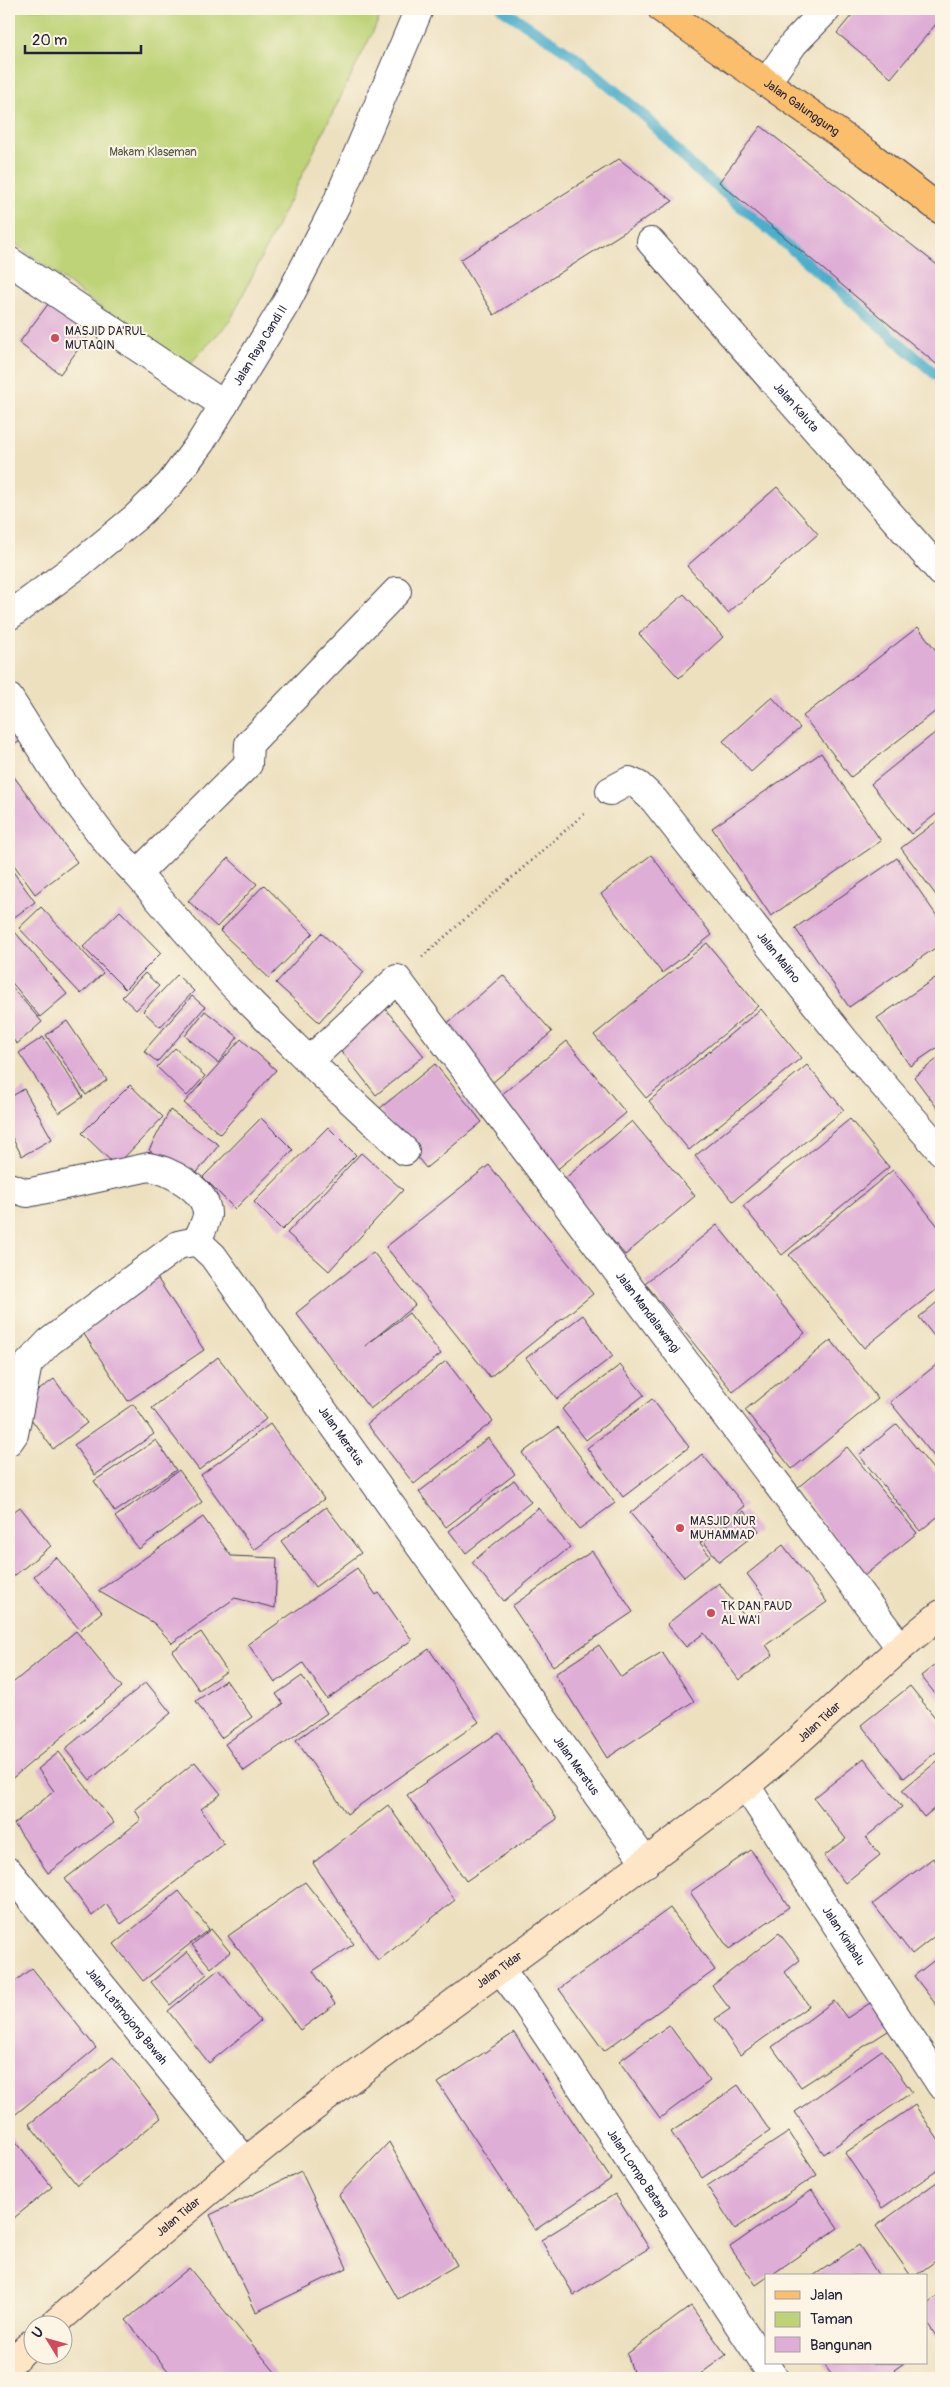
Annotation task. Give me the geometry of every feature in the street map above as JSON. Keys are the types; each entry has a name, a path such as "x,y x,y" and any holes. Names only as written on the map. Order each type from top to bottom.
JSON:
{"main road":[{"name":"Jalan Galunggung","path":"662,9 868,154 941,210"},
{"name":"Jalan Tidar","path":"65,2314 174,2219 245,2161 375,2061 646,1863 746,1786 900,1646 941,1614"},
{"path":"9,2364 22,2353"}],"street":[{"name":"Jalan Raya Candi II","path":"9,616 80,564 136,517 170,484 201,442 286,303 336,205 419,9"},
{"path":"766,83 794,43 827,9"},
{"name":"Jalan Kaluta","path":"651,242 941,572"},
{"path":"9,262 224,405"},
{"path":"137,874 248,764 249,744 397,591"},
{"path":"9,698 62,782 110,846 137,874 233,985 321,1073 405,1151"},
{"name":"Jalan Malino","path":"610,791 629,781 638,785 654,800 845,1041 941,1151"},
{"path":"310,1060 397,979"},
{"name":"Jalan Mandalawangi","path":"397,979 900,1646"},
{"path":"9,1187 27,1193 149,1167 158,1168 181,1179 195,1190 203,1201 207,1214 197,1241 178,1244 49,1342 28,1364 11,1435"},
{"name":"Jalan Meratus","path":"197,1241 213,1256 646,1863"},
{"name":"Jalan Kinibalu","path":"746,1786 941,2085"},
{"name":"Jalan Latimojong Bawah","path":"9,1872 245,2161"},
{"name":"Jalan Lompo Batang","path":"501,1970 527,2005 774,2378"}],"path":[{"path":"397,979 610,791"}],"green space":[{"name":"Makam Klaseman","path":"9,9 384,9 230,321 184,370 9,239"}],"building":[{"path":"857,9 941,9 941,18 891,78 837,33"},
{"path":"761,126 941,268 941,368 719,182"},
{"path":"619,159 673,201 494,315 460,260"},
{"name":"MASJID DA'RUL MUTAQIN","path":"49,303 90,333 60,374 19,343"},
{"path":"777,487 818,534 728,613 687,566"},
{"path":"684,594 723,637 679,678 639,634"},
{"path":"918,627 941,657 941,707 851,777 803,716"},
{"path":"772,697 800,728 751,772 723,741"},
{"path":"9,719 22,740 9,748"},
{"path":"941,728 941,810 911,834 871,784"},
{"path":"821,753 881,841 771,916 712,828"},
{"path":"9,770 77,862 35,894 9,858"},
{"path":"941,818 941,902 901,848"},
{"path":"651,855 712,935 662,973 601,894"},
{"path":"228,858 257,884 217,927 188,901"},
{"path":"897,858 941,922 941,944 849,1007 795,928"},
{"path":"9,866 35,902 9,921"},
{"path":"264,885 313,933 269,978 220,931"},
{"path":"41,907 103,973 81,994 19,928"},
{"path":"120,911 161,953 125,989 83,947"},
{"path":"15,932 67,994 40,1017 9,979 9,937"},
{"path":"321,933 364,972 319,1022 276,983"},
{"path":"707,943 758,1006 646,1098 594,1035"},
{"path":"145,973 159,986 136,1010 122,997"},
{"path":"941,974 941,1045 910,1066 877,1018"},
{"path":"177,975 194,991 160,1027 143,1011"},
{"path":"503,975 552,1032 492,1083 443,1027"},
{"path":"9,984 42,1022 17,1044 9,1035"},
{"path":"192,996 205,1007 157,1062 144,1051"},
{"path":"382,1005 424,1056 376,1095 335,1043"},
{"path":"761,1009 801,1058 689,1150 649,1101"},
{"path":"205,1011 238,1037 218,1063 185,1036"},
{"path":"67,1021 107,1080 86,1095 46,1035"},
{"path":"43,1037 83,1097 59,1113 19,1053"},
{"path":"241,1039 276,1070 220,1134 184,1103"},
{"path":"567,1041 626,1113 554,1172 495,1100"},
{"path":"175,1048 205,1076 187,1096 157,1067"},
{"path":"941,1056 941,1113 914,1077"},
{"path":"435,1064 482,1122 426,1168 379,1109"},
{"path":"807,1065 844,1110 733,1201 695,1156"},
{"path":"130,1085 163,1117 116,1166 82,1133"},
{"path":"24,1089 52,1139 22,1156 9,1132 9,1098"},
{"path":"170,1110 219,1145 190,1181 149,1150"},
{"path":"261,1118 293,1150 235,1209 203,1177"},
{"path":"850,1119 889,1167 782,1255 743,1206"},
{"path":"632,1121 695,1196 625,1255 562,1181"},
{"path":"328,1127 356,1155 282,1230 254,1202"},
{"path":"361,1153 403,1190 329,1271 287,1233"},
{"path":"489,1165 593,1294 490,1377 386,1247"},
{"path":"893,1170 941,1230 941,1286 864,1348 789,1255"},
{"path":"717,1225 805,1333 733,1392 645,1283"},
{"path":"373,1252 415,1305 365,1346 409,1313 441,1354 370,1409 296,1313"},
{"path":"154,1273 204,1350 128,1401 78,1325"},
{"path":"941,1299 941,1345 919,1317"},
{"path":"583,1315 613,1356 557,1399 526,1358"},
{"path":"831,1340 878,1399 792,1469 745,1410"},
{"path":"218,1357 266,1419 199,1470 152,1408"},
{"path":"446,1361 493,1421 414,1484 367,1424"},
{"path":"941,1361 941,1465 890,1402"},
{"path":"620,1365 644,1395 586,1440 562,1409"},
{"path":"54,1379 87,1423 53,1449 20,1404"},
{"path":"652,1399 689,1447 623,1497 587,1448"},
{"path":"133,1404 154,1434 95,1475 74,1445"},
{"path":"270,1424 324,1499 254,1550 201,1475"},
{"path":"897,1424 941,1479 941,1514 920,1531 859,1455"},
{"path":"558,1427 615,1503 579,1529 522,1453"},
{"path":"488,1438 515,1474 446,1527 419,1492"},
{"path":"156,1440 176,1470 115,1512 94,1481"},
{"path":"847,1447 917,1533 864,1576 797,1488"},
{"name":"MASJID NUR MUHAMMAD","path":"702,1454 745,1506 700,1543 710,1556 684,1577 630,1513"},
{"path":"179,1470 202,1502 139,1549 115,1517"},
{"path":"514,1480 531,1502 466,1553 449,1531"},
{"path":"20,1507 51,1546 9,1580 9,1515"},
{"path":"326,1507 361,1553 315,1587 281,1541"},
{"path":"538,1508 570,1547 504,1601 472,1562"},
{"path":"744,1511 759,1531 719,1562 704,1542"},
{"path":"203,1517 231,1556 277,1558 275,1608 235,1598 172,1643 154,1623 98,1591"},
{"name":"TK DAN PAUD AL WA'I","path":"783,1545 827,1602 766,1645 773,1655 739,1680 704,1633 686,1647 667,1624 719,1583 748,1621 770,1604 747,1574"},
{"path":"592,1551 633,1612 553,1666 512,1606"},
{"path":"56,1557 102,1612 80,1630 34,1576"},
{"path":"357,1568 376,1595 379,1593 412,1640 327,1699 303,1663 275,1683 248,1644"},
{"path":"76,1631 122,1687 9,1781 9,1686"},
{"path":"201,1632 227,1671 199,1690 172,1651"},
{"path":"599,1645 621,1677 662,1652 694,1701 607,1758 555,1674"},
{"path":"429,1649 479,1722 347,1814 296,1740"},
{"path":"941,1660 941,1701 921,1676"},
{"path":"302,1676 327,1713 244,1771 225,1744 283,1704 276,1694"},
{"path":"226,1680 252,1717 221,1738 196,1701"},
{"path":"146,1682 171,1713 90,1780 65,1749"},
{"path":"910,1686 941,1725 941,1748 904,1778 861,1725"},
{"path":"499,1732 557,1819 466,1881 407,1795"},
{"path":"59,1752 114,1823 48,1873 14,1824 54,1791 38,1769"},
{"path":"864,1758 902,1807 866,1837 880,1855 845,1883 824,1856 846,1839 814,1798"},
{"path":"941,1758 941,1803 924,1817 902,1790"},
{"path":"195,1762 221,1794 201,1809 224,1844 121,1924 106,1904 92,1916 65,1879 141,1820 135,1810"},
{"path":"388,1805 455,1900 378,1961 313,1863"},
{"path":"751,1850 789,1907 729,1949 690,1892"},
{"path":"933,1858 941,1869 941,1931 912,1954 873,1904"},
{"path":"305,1882 354,1944 313,1971 335,2004 300,2030 228,1936"},
{"path":"179,1891 209,1929 143,1981 114,1944"},
{"path":"670,1908 715,1970 604,2051 559,1989"},
{"path":"211,1929 230,1952 211,1968 192,1945"},
{"path":"779,1933 800,1960 785,1972 809,2006 740,2055 715,2019 730,2009 712,1986"},
{"path":"187,1952 207,1974 170,2005 151,1982"},
{"path":"941,1955 941,2011 914,1976"},
{"path":"32,1968 96,2048 11,2118 9,2116 9,1986"},
{"path":"219,1969 260,2021 209,2063 168,2011"},
{"path":"834,2001 847,2018 873,2001 891,2029 801,2087 772,2047"},
{"path":"669,2025 710,2081 660,2118 619,2061"},
{"path":"514,2033 611,2179 535,2230 438,2083"},
{"path":"882,2050 912,2092 824,2154 795,2112"},
{"path":"113,2057 161,2118 77,2185 29,2124"},
{"path":"738,2085 770,2131 702,2178 671,2132"},
{"path":"915,2105 941,2144 941,2168 882,2208 845,2153"},
{"path":"789,2132 817,2175 735,2229 707,2186"},
{"path":"9,2133 52,2187 9,2222"},
{"path":"389,2142 457,2265 398,2299 339,2195"},
{"path":"301,2171 347,2268 256,2312 210,2215"},
{"path":"941,2179 941,2257 918,2274 910,2274 876,2226"},
{"path":"812,2190 838,2228 773,2274 765,2274 765,2279 756,2285 730,2247"},
{"path":"615,2194 649,2248 574,2295 541,2240"},
{"path":"859,2245 878,2274 816,2274"},
{"path":"189,2268 280,2378 174,2378 126,2320"},
{"path":"941,2293 941,2337 938,2339 928,2324 928,2303"},
{"path":"691,2306 726,2355 695,2378 635,2378 627,2354"},
{"path":"824,2364 903,2364 894,2370 900,2378 834,2378"}],"waterway":[{"path":"502,9 571,54 647,118 694,168 779,238 941,379"}],"place":[{"name":"MASJID DA'RUL MUTAQIN","path":"55,338"},
{"name":"MASJID NUR MUHAMMAD","path":"680,1528"},
{"name":"TK DAN PAUD AL WA'I","path":"711,1613"}]}
